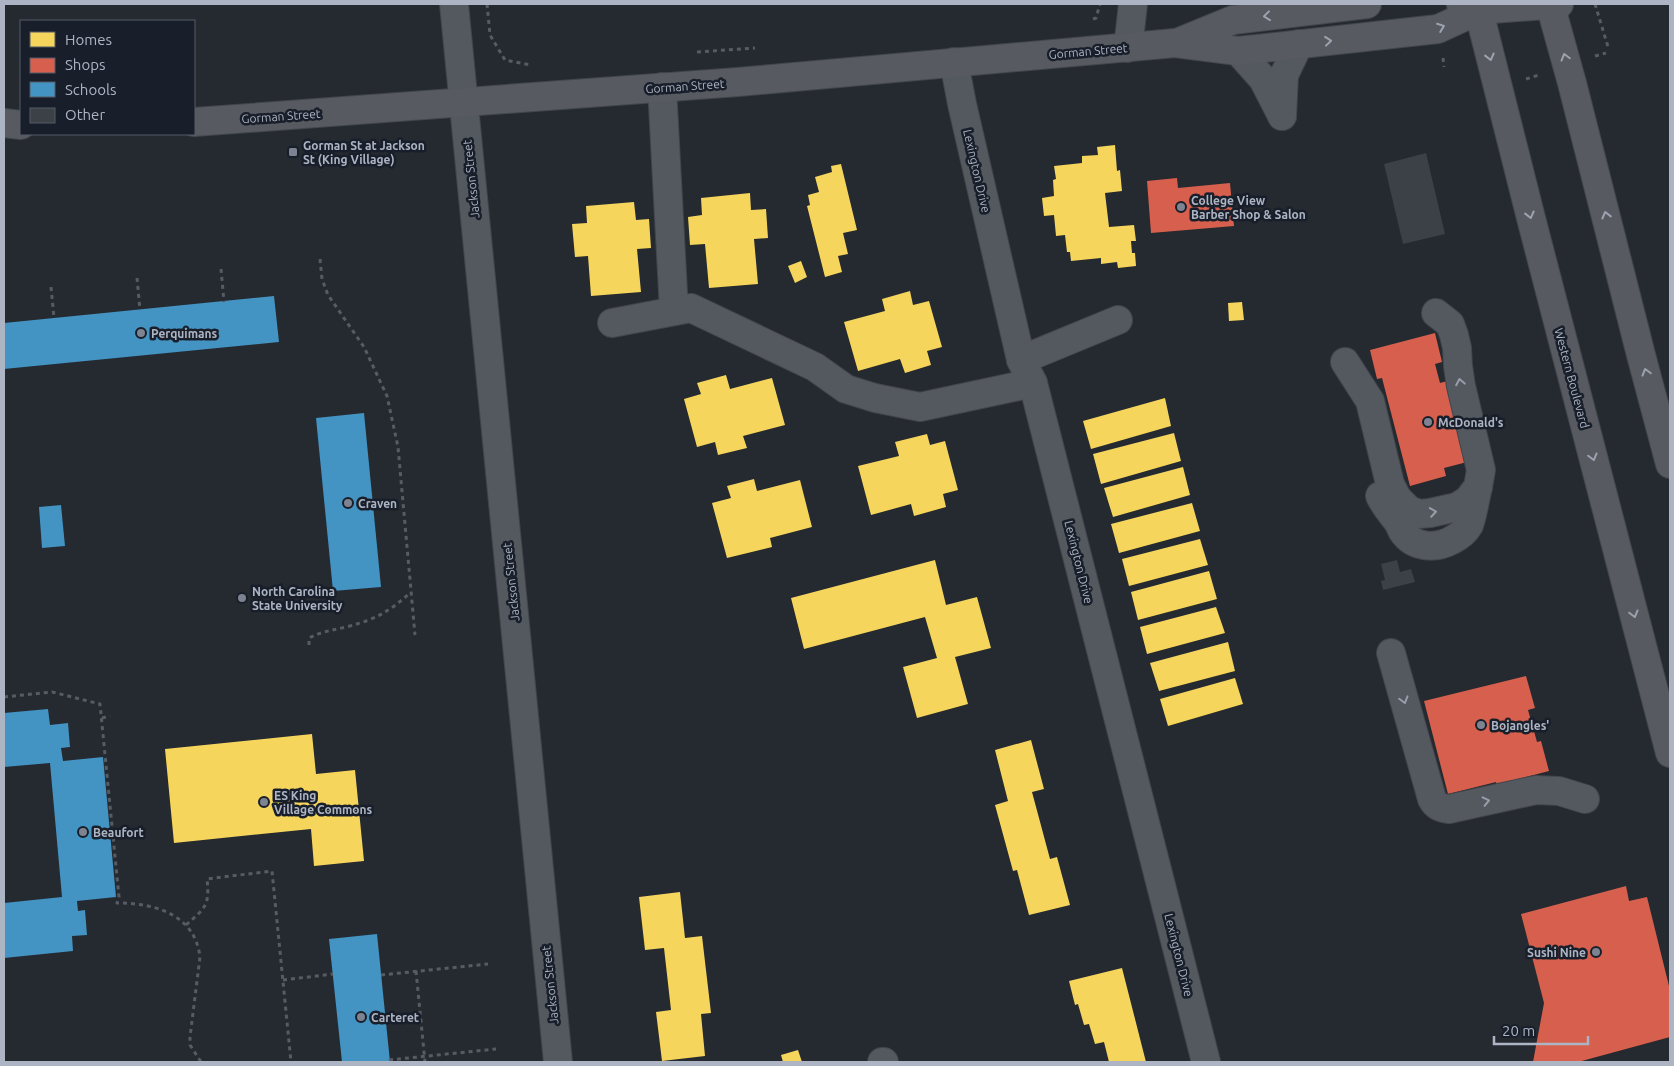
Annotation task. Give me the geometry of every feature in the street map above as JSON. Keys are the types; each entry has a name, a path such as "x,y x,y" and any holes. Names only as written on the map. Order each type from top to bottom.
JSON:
{"main road":[{"name":"Gorman Street","path":"1175,43 1232,20 1367,4"},
{"name":"Gorman Street","path":"195,122 662,87 1175,43 1238,51 1438,29 1470,6 1553,4"},
{"path":"1553,4 1641,355 1665,422 1670,464"},
{"name":"Western Boulevard","path":"1470,6 1494,74 1670,753"},
{"path":"4,123 20,125"}],"street":[{"name":"Jackson Street","path":"454,4 558,1062"},
{"path":"1128,48 1133,4"},
{"path":"1238,51 1263,79 1282,116 1284,75 1299,44"},
{"name":"Lexington Drive","path":"954,62 964,114 1027,372 1206,1062"},
{"path":"662,87 674,311"},
{"path":"612,323 691,308 815,367 846,389 884,400 920,407 1027,372 1118,320"},
{"path":"1344,362 1377,490 1386,507 1404,533 1414,541 1422,545 1432,546 1447,543 1460,536 1468,526 1481,470 1461,386 1454,335 1450,324 1436,313"},
{"path":"1391,653 1432,799 1436,805 1449,809 1536,790 1558,791 1585,799"}],"path":[{"path":"487,4 490,35 505,60"},
{"path":"1595,4 1609,50"},
{"path":"1494,74 1526,79 1606,53"},
{"path":"320,259 322,279 328,295 364,347 387,396 398,447 415,635"},
{"path":"221,270 224,302"},
{"path":"137,278 140,310"},
{"path":"51,287 54,318"},
{"path":"309,645 309,638 318,633 350,626 374,618 393,609 410,593"},
{"path":"4,698 52,692 100,704 119,897 117,903 133,903 155,908 173,915 186,925 193,935 199,950 199,965 190,1045 201,1062"},
{"path":"102,718 110,716"},
{"path":"186,925 204,908 208,894 207,879 272,871 291,1062"},
{"path":"381,974 488,964"},
{"path":"416,971 425,1062"},
{"path":"283,980 333,974"},
{"path":"389,1060 496,1049"}],"building: Homes":[{"path":"1115,145 1117,171 1120,170 1122,191 1105,193 1109,227 1134,225 1136,241 1131,241 1132,253 1135,253 1136,266 1118,268 1117,262 1101,264 1101,258 1071,261 1070,252 1067,252 1065,235 1056,236 1054,215 1044,216 1042,198 1054,196 1053,180 1056,179 1054,166 1082,163 1082,156 1098,155 1097,147"},
{"path":"841,164 857,230 843,233 848,254 838,256 842,272 825,277 807,206 810,205 808,195 819,192 815,177 832,172 831,166"},
{"path":"750,193 751,210 766,209 768,238 754,239 758,284 709,288 705,244 690,245 688,217 702,215 701,198"},
{"path":"634,202 636,220 649,219 651,248 637,249 641,292 591,296 588,256 575,257 572,224 587,223 586,206"},
{"path":"801,261 807,277 795,283 788,266"},
{"path":"910,291 913,305 929,301 942,347 927,351 931,365 905,373 900,359 858,371 844,322 885,311 882,299"},
{"path":"1242,302 1244,320 1229,321 1228,303"},
{"path":"726,375 730,389 772,378 785,425 743,436 747,448 718,455 715,442 697,447 684,399 701,394 697,383"},
{"path":"1165,398 1171,426 1091,449 1083,421"},
{"path":"1174,433 1181,461 1101,484 1093,454"},
{"path":"927,434 930,445 945,441 958,490 943,494 946,507 914,516 911,504 871,515 858,466 899,456 895,442"},
{"path":"1183,467 1190,495 1113,517 1104,488"},
{"path":"754,479 757,491 800,480 812,527 770,538 772,547 727,558 712,503 731,498 727,486"},
{"path":"1192,503 1200,531 1119,553 1111,524"},
{"path":"1200,539 1208,565 1129,586 1122,559"},
{"path":"935,560 946,605 977,597 991,648 955,657 968,704 917,718 903,667 937,658 925,617 804,649 791,598"},
{"path":"1209,571 1217,599 1138,620 1131,592"},
{"path":"1216,607 1225,633 1147,654 1140,627"},
{"path":"1228,642 1235,671 1159,691 1150,663"},
{"path":"1235,678 1243,704 1168,726 1160,699"},
{"name":"ES King Village Commons","path":"312,734 316,774 355,770 364,861 314,866 311,829 174,843 165,749"},
{"path":"1031,740 1044,789 1032,792 1050,859 1057,857 1070,905 1029,915 1017,870 1013,871 995,805 1008,801 995,750"},
{"path":"680,892 685,938 702,936 711,1013 701,1014 705,1056 662,1061 656,1012 671,1010 664,948 645,950 639,897"},
{"path":"1122,968 1146,1062 1109,1062 1104,1042 1095,1044 1089,1024 1084,1025 1078,1004 1075,1005 1069,981"},
{"path":"798,1050 802,1062 783,1062 781,1055"}],"building: Shops":[{"path":"1177,178 1178,188 1230,183 1234,226 1151,233 1147,181"},
{"name":"McDonald's","path":"1435,333 1442,362 1435,364 1440,383 1451,380 1471,461 1444,468 1446,476 1410,486 1382,378 1377,379 1370,350"},
{"name":"Bojangles'","path":"1526,676 1535,708 1528,710 1537,742 1541,741 1549,771 1514,780 1516,789 1499,793 1496,782 1448,794 1424,701"},
{"name":"Sushi Nine","path":"1626,886 1629,901 1647,897 1670,990 1670,1037 1578,1062 1533,1062 1544,1003 1521,914"}],"building: Schools":[{"name":"Perquimans","path":"274,296 279,342 4,369 4,323"},
{"name":"Craven","path":"364,413 381,587 333,591 316,418"},
{"path":"61,505 65,546 42,548 39,507"},
{"name":"Beaufort","path":"48,709 50,725 68,723 70,747 61,748 63,761 103,757 116,897 77,901 78,911 85,910 87,935 72,936 73,951 4,958 4,903 62,897 50,763 4,767 4,713"},
{"name":"Carteret","path":"377,934 390,1062 342,1062 329,939"}],"building: Other":[{"path":"1426,153 1445,234 1403,244 1384,164"},
{"path":"1397,560 1400,572 1411,569 1415,582 1383,590 1381,581 1385,580 1381,564"}],"place":[{"name":"Gorman St at Jackson St (King Village)","path":"293,152"},
{"name":"College View Barber Shop & Salon","path":"1181,207"},
{"name":"Perquimans","path":"141,333"},
{"name":"McDonald's","path":"1428,422"},
{"name":"Craven","path":"348,503"},
{"name":"North Carolina State University","path":"242,598"},
{"name":"Bojangles'","path":"1481,725"},
{"name":"ES King Village Commons","path":"264,802"},
{"name":"Beaufort","path":"83,832"},
{"name":"Sushi Nine","path":"1596,952"},
{"name":"Carteret","path":"361,1017"}]}
